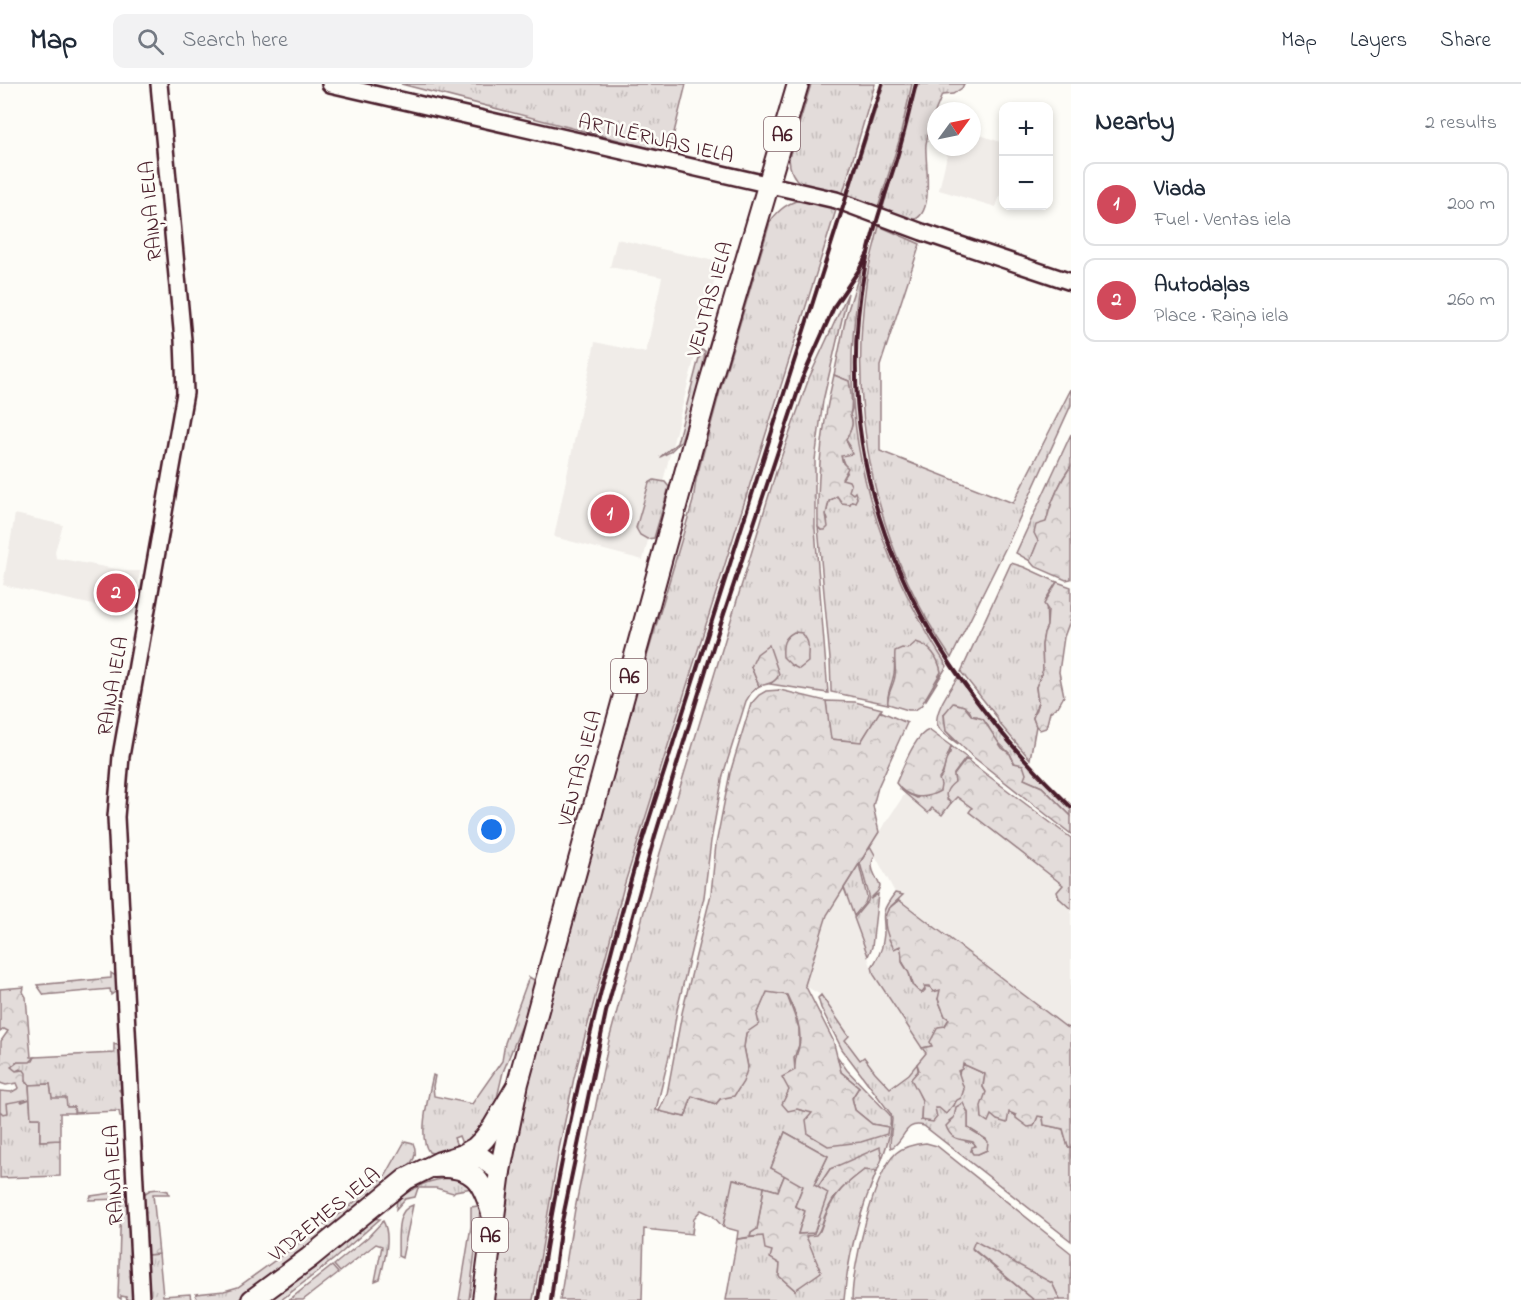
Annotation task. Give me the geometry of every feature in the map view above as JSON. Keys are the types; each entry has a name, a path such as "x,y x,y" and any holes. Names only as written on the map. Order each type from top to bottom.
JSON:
{"main road":[{"name":"A6","path":"767,184 798,84"},
{"name":"VENTAS IELA","path":"483,1300 500,1171 518,1083 767,184"},
{"path":"466,1163 484,1139 518,1083"},
{"path":"466,1163 482,1158 500,1171"},
{"name":"VIDZEMES IELA","path":"252,1300 309,1258 397,1186 428,1167 447,1159 466,1163"},
{"path":"466,1163 481,1184 493,1217"}],"street":[{"name":"RAIŅA IELA","path":"141,1300 116,824 121,756 185,393 183,340 159,84"},
{"name":"ARTILĒRIJAS IELA","path":"330,84 836,200 922,232 1071,282"}],"shaded area":[{"path":"981,135 999,142 999,198 996,207 939,190 947,156 981,156"},
{"path":"617,239 719,262 643,560 554,537 595,342 646,353 662,277 610,267"},
{"path":"15,514 63,525 55,551 56,558 127,571 140,571 134,614 3,585"},
{"path":"934,750 1071,856 1071,1028 899,900 870,846"},
{"path":"844,888 874,975 926,1053 909,1074 891,1088 865,1058 860,1061 845,1039 849,1036 821,995 805,986 827,915"}],"green space":[{"path":"401,84 686,84 669,153"},
{"path":"811,84 875,84 842,196 806,186 799,182 790,169 789,158"},
{"path":"884,84 912,84 899,141 878,208 848,196"},
{"path":"917,84 964,84 953,94 942,95 939,102 927,102 927,191 926,204 922,213 915,219 904,220 882,211"},
{"path":"805,199 837,207 624,886 574,1078 559,1149 533,1300 490,1300 512,1157 531,1063 693,501 696,480 720,391 770,222 785,207"},
{"path":"879,226 920,244 880,366 880,451 1013,503 1071,389 1071,405 1010,539 951,658 925,615 903,571 886,526 873,479 865,431 861,383 861,333 867,277"},
{"path":"861,269 852,360 853,401 866,481 890,558 926,631 947,666 933,689 940,672 935,660 894,660 895,667 888,704 831,692 818,527 821,530 828,520 826,514 829,501 837,496 842,503 850,504 853,494 848,491 842,479 847,472 841,456 850,446 846,440 852,424 849,381 834,375 846,316"},
{"path":"848,293 823,401 815,460 815,529 828,693 770,684 777,678 751,667 759,686 746,701 723,775 704,897 656,1110 685,1117 692,1096 716,1104 748,1067 744,1047 746,1033 767,991 787,995 799,1028 799,1045 794,1058 795,1070 789,1090 797,1109 872,1124 855,1110 852,1098 859,1087 841,1072 837,1056 847,1070 890,1115 887,1143 882,1159 881,1152 830,1169 818,1187 814,1185 828,1156 785,1132 771,1168 785,1174 778,1191 734,1179 723,1227 712,1215 701,1210 694,1218 692,1234 644,1229 642,1300 560,1300 575,1209 609,1040 660,853 776,472 809,378"},
{"path":"701,350 705,351 701,379 681,441 670,452 660,457 677,443"},
{"path":"834,375 849,381 850,385 852,424 846,440 852,454 841,456 848,468 842,479 849,481 851,485 849,491 853,494 855,492 857,498 850,504 842,503 837,496 829,501 826,514 828,527 821,530 818,527 819,470 826,413"},
{"path":"1071,434 1071,466 1051,504 1046,523 1030,561 1016,553"},
{"path":"1071,466 1071,579 1066,580 1034,566 1030,561 1038,541 1034,533 1036,525 1046,522 1056,493"},
{"path":"654,480 665,482 669,487 654,538 647,539 640,535 636,528 649,483"},
{"path":"1011,563 1057,582 1046,599 1047,626 1042,645 1043,670 1036,687 1038,703 1033,718 1036,726 1030,759 999,723 961,672"},
{"path":"1057,582 1071,587 1071,618 1064,637 1059,672 1064,696 1059,705 1050,712 1046,728 1040,730 1033,718 1038,703 1036,687 1043,670 1042,645 1048,610 1044,604"},
{"path":"794,632 802,633 808,644 808,662 799,669 783,657 784,642"},
{"path":"916,642 933,653 941,672 921,706 915,710 908,710 888,704 888,700 895,676 895,651 902,648 908,649"},
{"path":"769,645 779,674 774,681 759,686 751,667 757,654"},
{"path":"958,677 997,729 1071,810 1071,816 1042,787 1023,779 1010,754 994,738 988,726 977,716 972,716 969,710 952,706 944,714 946,731 958,744 939,728 937,717 939,709"},
{"path":"780,690 826,701 831,739 861,742 880,711 907,723 878,787 873,806 879,832 827,915 805,985 833,1040 841,1072 859,1087 852,1098 855,1110 872,1124 888,1127 887,1134 861,1142 828,1146 808,1134 806,1120 812,1113 797,1109 788,1111 782,1104 789,1090 782,1077 795,1070 800,1040 797,1020 787,995 767,992 757,1015 759,1024 746,1033 744,1047 748,1067 743,1082 734,1096 720,1099 716,1104 692,1096 685,1117 659,1111 667,1094 682,1013 711,894 716,844 730,773 751,704 766,691"},
{"path":"826,701 855,702 882,709 861,742 830,739"},
{"path":"953,703 964,706 972,716 983,719 1002,748 1010,754 1014,763 1023,765 1026,774 1024,779 1042,787 1071,816 1071,834 972,756 946,731 944,714"},
{"path":"929,730 951,746 939,779 940,791 922,797 911,795 896,783 914,745"},
{"path":"951,746 970,760 965,759 954,774 955,783 947,800 951,803 942,815 932,808 928,813 900,789 917,798 939,780"},
{"path":"966,759 1071,838 1071,909 1059,898 1057,892 1063,885 969,812 972,808 957,797 951,803 948,800 946,795 955,782 954,775"},
{"path":"870,846 875,855 872,864 873,871 880,886 870,899 878,894 872,947 868,956 854,918 868,901 869,895 860,863"},
{"path":"859,864 867,897 854,916 844,888"},
{"path":"895,893 903,895 888,909 903,954 902,962 909,973 912,985 922,993 925,990 923,986 940,989 938,999 945,1016 949,1019 932,1046 922,1048 874,975 872,967 882,945 885,908"},
{"path":"899,900 1066,1027 1071,1028 1071,1147 1068,1147 1063,1129 1044,1125 1043,1117 1038,1116 1034,1126 1028,1127 1016,1118 1016,1115 1009,1112 1007,1123 991,1115 988,1122 982,1118 981,1106 986,1092 983,1087 985,1074 963,1064 962,1069 958,1071 964,1089 961,1098 946,1114 939,1108 935,1108 937,1117 933,1122 921,1120 922,1100 911,1079 919,1070 917,1064 926,1053 922,1048 932,1046 930,1042 938,1027 945,1026 949,1019 945,1016 938,999 940,990 933,992 930,986 924,986 922,993 916,989 903,962 900,946 894,949 890,940 885,925 886,914 890,907"},
{"path":"111,973 117,977 118,990 111,995 110,989 44,995 37,985 111,978"},
{"path":"529,977 536,981 532,1001 503,1072 493,1115 464,1149 459,1136 454,1138 459,1151 439,1155 429,1152 424,1136 424,1126 433,1075 435,1076 434,1096 472,1104 502,1061 505,1043"},
{"path":"24,987 31,1057 35,1057 30,1062 17,1062 11,1067 16,1071 24,1070 26,1073 30,1099 7,1103 8,1113 3,1114 0,1111 0,1091 12,1092 19,1088 17,1083 6,1085 0,1083 1,1041 8,1031 4,1029 0,1032 0,989"},
{"path":"821,995 849,1036 845,1040 860,1060 864,1057 890,1088 909,1074 917,1064 918,1091 922,1100 921,1120 935,1108 954,1106 960,1069 963,1064 985,1074 983,1087 986,1092 982,1117 987,1121 990,1115 1008,1112 1034,1125 1038,1116 1043,1117 1044,1125 1063,1129 1068,1147 1071,1147 1071,1241 924,1126 917,1125 908,1128 896,1145 891,1148 891,1114 842,1049 818,998","holes":["966,1108 968,1128 981,1136 987,1150 978,1154 971,1151 976,1144 966,1142 949,1121"]},
{"path":"114,1044 121,1046 122,1060 119,1065 123,1076 123,1087 119,1090 124,1096 123,1117 120,1117 119,1111 74,1113 74,1107 67,1107 52,1099 50,1084 29,1085 20,1069 16,1071 11,1067 18,1062 33,1061 35,1057 114,1053"},
{"path":"50,1084 52,1098 66,1098 67,1107 74,1107 74,1113 60,1113 60,1140 40,1141 40,1118 31,1118 29,1085"},
{"path":"30,1099 31,1118 40,1118 40,1141 60,1140 60,1176 0,1178 0,1113 7,1103"},
{"path":"963,1103 968,1113 968,1128 988,1142 987,1150 978,1154 973,1154 971,1151 972,1147 976,1146 973,1142 954,1137 946,1126 954,1118 956,1107"},
{"path":"785,1132 828,1156 814,1185 828,1193 814,1233 798,1234 805,1211 795,1206 803,1186 771,1168"},
{"path":"405,1141 413,1143 415,1149 415,1156 411,1163 332,1228 324,1225 386,1175"},
{"path":"926,1143 937,1146 1071,1253 1071,1300 1060,1300 1052,1283 972,1249 1034,1300 852,1300 860,1245 879,1180 896,1153 910,1146"},
{"path":"880,1147 882,1159 877,1171 864,1170 847,1184 837,1194 818,1233 806,1236 821,1272 795,1290 779,1276 780,1264 770,1258 772,1251 765,1249 763,1236 750,1237 751,1233 757,1229 764,1187 778,1191 785,1174 803,1186 795,1206 805,1211 798,1234 814,1233 827,1194 818,1187 830,1169"},
{"path":"864,1170 877,1171 855,1234 844,1300 726,1300 737,1239 763,1236 780,1264 779,1276 795,1290 806,1236 820,1231 827,1211 836,1196"},
{"path":"450,1178 465,1182 472,1188 453,1193 436,1188 418,1188 415,1197 405,1199 396,1209 397,1200 409,1191 429,1182"},
{"path":"733,1179 764,1187 757,1229 751,1233 750,1237 737,1239 738,1231 723,1227"},
{"path":"150,1190 168,1191 169,1194 153,1194 159,1254 145,1255 142,1195"},
{"path":"112,1193 122,1195 128,1203 134,1300 118,1297 121,1199 89,1200 91,1196"},
{"path":"481,1203 469,1300 459,1300 471,1226 471,1207"},
{"path":"413,1205 402,1258 398,1256 400,1219 407,1208"},
{"path":"371,1218 380,1219 333,1260 281,1300 265,1300"},
{"path":"383,1221 386,1227 387,1242 380,1279 375,1281 382,1246 376,1244 340,1272 334,1265 368,1237"},
{"path":"320,1228 325,1232 240,1300 197,1300 196,1294 238,1287"},
{"path":"975,1241 1052,1283 1060,1300 1034,1300 972,1248"},
{"path":"159,1254 163,1296 190,1294 191,1300 147,1300 145,1255"},
{"path":"332,1266 338,1273 303,1300 289,1300"}],"railway":[{"path":"538,1300 557,1185 581,1072 624,904 882,84"},
{"path":"916,84 901,145 868,253 856,346 859,422 873,494 896,563 929,629 969,691 1017,751 1071,807"},
{"path":"551,1300 560,1231 606,1012 655,836 714,644 802,379 835,305 868,253"}],"place":[{"name":"Viada","path":"610,514"},
{"name":"Autodaļas","path":"116,593"}]}
